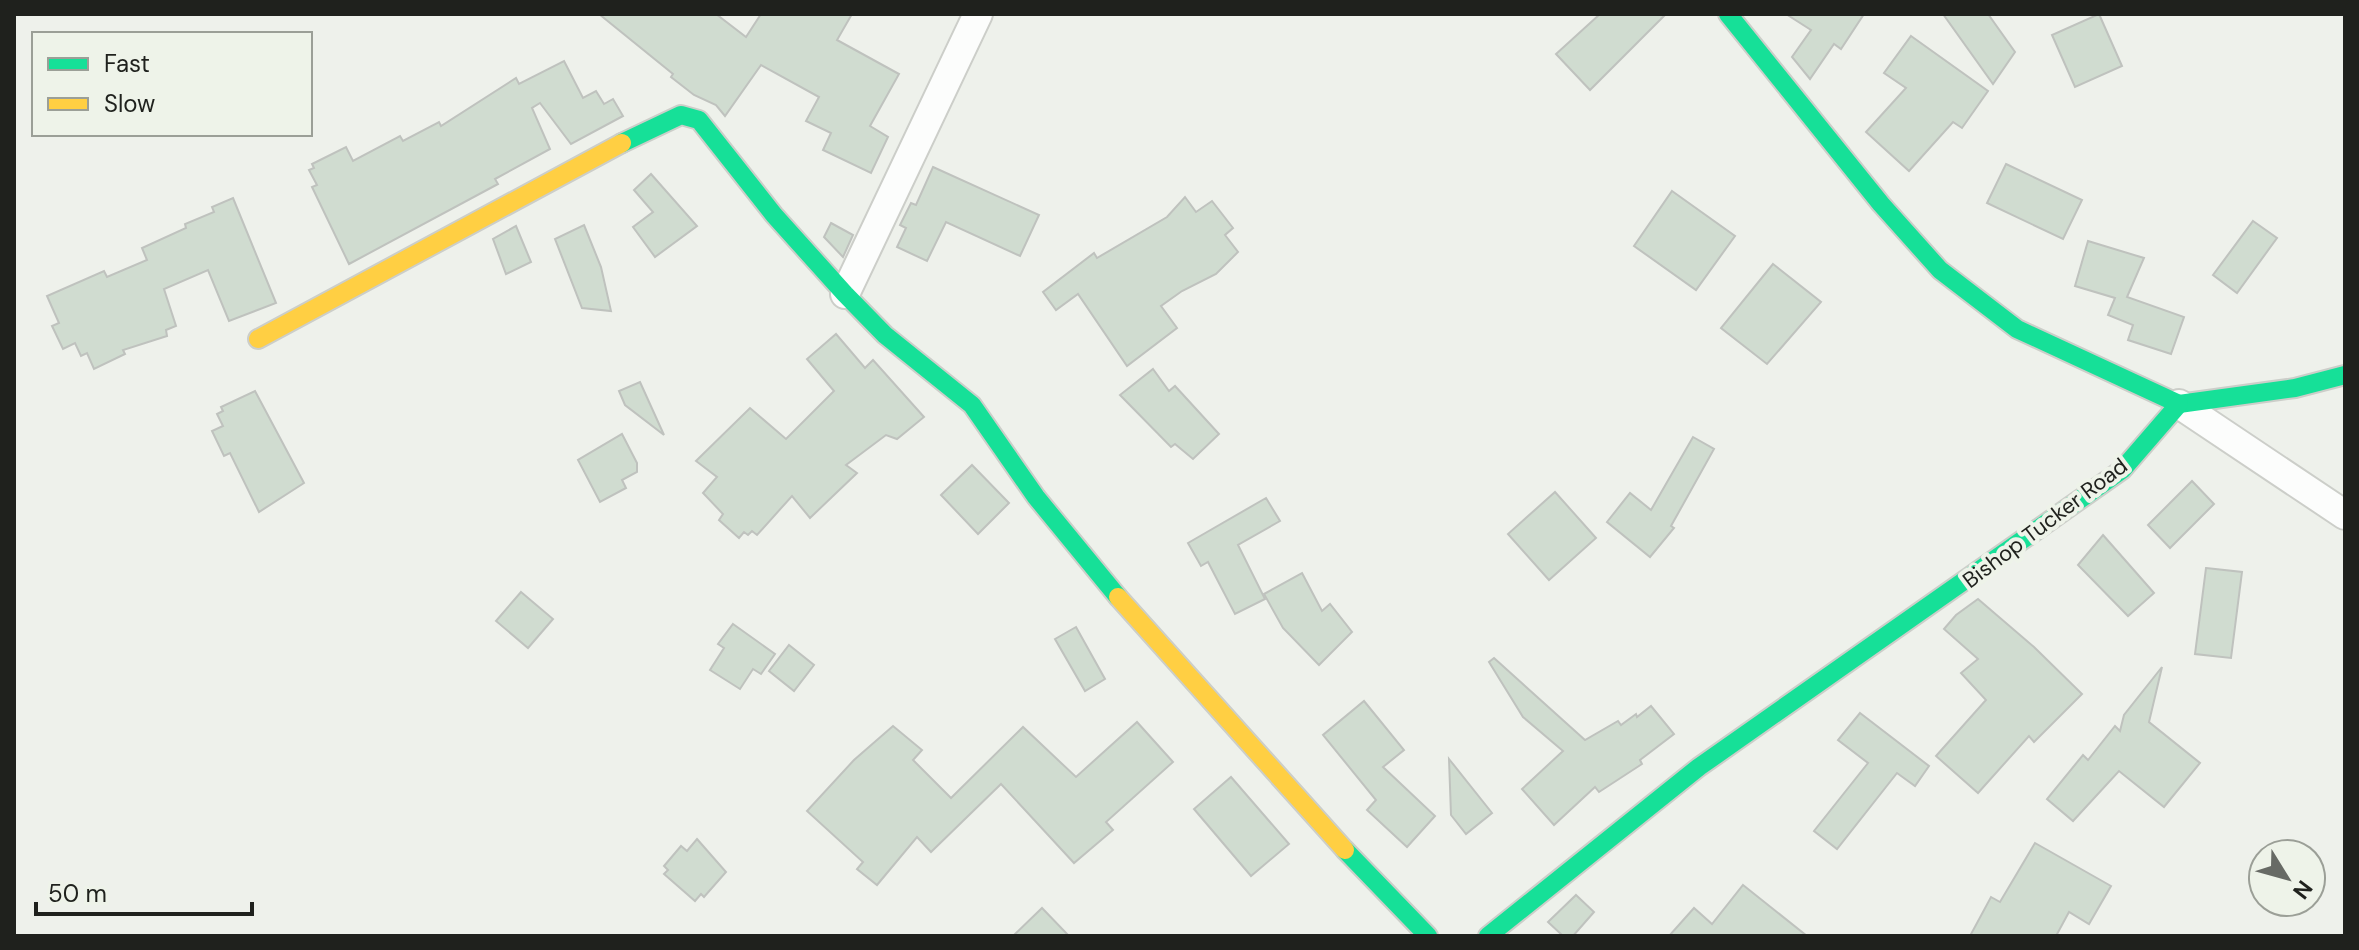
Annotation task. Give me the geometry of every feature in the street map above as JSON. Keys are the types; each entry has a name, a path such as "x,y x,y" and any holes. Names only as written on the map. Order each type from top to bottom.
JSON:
{"main road":[{"path":"1728,14 1881,204 1940,270 2017,329 2179,404 2295,388 2345,375"},
{"path":"258,339 681,115 699,120 774,215 845,294 885,335 972,405 1036,497 1111,589 1301,804 1428,936"},
{"name":"Bishop Tucker Road","path":"1488,936 1699,767 2122,470 2179,404"}],"street":[{"path":"845,294 978,14"},
{"path":"2179,404 2345,515"}],"building":[{"path":"599,14 716,14 746,37 761,14 852,14 837,40 899,74 870,126 888,137 871,173 823,150 831,133 806,121 819,97 761,65 725,116 716,105 694,95 671,77 673,74"},
{"path":"1600,14 1666,14 1590,90 1556,54"},
{"path":"1786,14 1864,14 1841,49 1834,44 1810,79 1792,57 1811,30"},
{"path":"1943,14 1988,14 2015,52 1993,84"},
{"path":"2099,14 2122,66 2075,87 2052,35"},
{"path":"1911,36 1988,91 1962,128 1953,122 1909,171 1866,132 1906,88 1884,73"},
{"path":"564,61 583,98 596,91 604,104 613,99 623,116 571,144 540,103 532,108 550,149 495,179 498,184 349,264 312,187 317,185 309,170 314,168 312,164 346,147 353,161 400,136 403,141 439,122 441,126 516,78 519,84"},
{"path":"2006,164 2082,200 2063,239 1987,203"},
{"path":"933,167 1039,215 1020,256 946,222 927,261 897,247 906,228 900,225 911,203 916,205"},
{"path":"651,174 697,226 655,257 633,227 653,212 634,190"},
{"path":"1672,191 1735,236 1696,290 1634,246"},
{"path":"1185,197 1196,212 1212,201 1233,228 1225,235 1238,252 1216,274 1182,291 1161,306 1177,328 1127,366 1078,294 1056,310 1043,292 1094,253 1097,258 1167,217"},
{"path":"233,198 276,303 229,321 208,270 164,289 176,326 166,330 167,336 123,350 125,354 94,369 87,353 81,356 75,343 63,349 52,326 59,323 47,296 104,271 107,277 147,260 142,248 186,228 185,224 214,212 212,207"},
{"path":"2253,221 2277,238 2237,293 2213,275"},
{"path":"831,223 853,235 843,257 824,237"},
{"path":"584,225 601,267 611,311 582,308 555,239"},
{"path":"516,226 531,262 506,274 493,239"},
{"path":"2088,241 2144,258 2127,297 2184,317 2171,354 2128,340 2133,325 2108,315 2115,298 2075,286"},
{"path":"1773,264 1821,302 1767,364 1721,328"},
{"path":"836,334 865,368 873,360 924,417 897,439 886,435 846,465 857,473 810,518 792,496 757,535 752,531 748,535 744,532 739,538 719,520 723,514 703,493 717,477 696,461 750,408 786,439 834,391 807,359"},
{"path":"1153,369 1169,391 1175,386 1219,434 1193,459 1175,444 1171,447 1120,395"},
{"path":"640,382 664,435 625,405 619,391"},
{"path":"255,391 304,483 259,512 230,453 224,456 212,431 223,426 217,414 223,411 221,407"},
{"path":"622,434 637,463 637,472 622,480 626,488 600,502 578,460"},
{"path":"1693,437 1714,449 1671,526 1674,528 1650,557 1607,522 1630,493 1651,510"},
{"path":"972,465 1009,503 978,534 941,495"},
{"path":"2192,481 2214,504 2170,548 2148,525"},
{"path":"1555,492 1596,538 1549,580 1508,534"},
{"path":"1266,498 1280,521 1238,545 1265,599 1235,614 1208,562 1201,566 1188,543"},
{"path":"2103,535 2154,593 2128,616 2078,565"},
{"path":"2206,568 2242,572 2231,658 2195,654"},
{"path":"1302,573 1322,611 1330,604 1352,632 1319,665 1283,628 1264,594"},
{"path":"521,592 553,619 528,648 496,621"},
{"path":"1978,599 2082,694 2034,742 2029,736 1978,793 1936,756 1986,700 1961,673 1978,659 1944,629 1956,615"},
{"path":"733,624 775,654 761,674 753,669 740,689 710,670 724,648 718,644"},
{"path":"1076,627 1105,679 1085,691 1055,639"},
{"path":"789,645 814,665 794,691 769,671"},
{"path":"1494,658 1585,740 1618,721 1621,725 1636,714 1637,717 1651,706 1674,734 1640,760 1642,764 1599,792 1595,787 1554,825 1522,789 1563,751 1523,717 1489,662"},
{"path":"2162,667 2149,722 2200,763 2164,807 2119,771 2073,821 2047,799 2083,755 2088,760 2115,726 2120,731 2124,715"},
{"path":"1364,701 1404,750 1383,767 1435,816 1407,847 1367,810 1376,800 1323,735"},
{"path":"1860,713 1929,766 1915,786 1897,773 1837,849 1814,831 1868,763 1838,740"},
{"path":"1137,722 1173,762 1106,822 1113,830 1074,863 1001,784 931,852 917,837 877,885 857,869 863,862 807,811 854,760 893,726 922,750 913,760 951,798 1023,727 1076,777"},
{"path":"1449,759 1492,813 1466,834 1451,815"},
{"path":"1231,777 1289,844 1251,876 1194,809"},
{"path":"697,839 726,872 704,897 701,894 695,901 664,874 668,870 664,866 681,846 687,851"},
{"path":"2035,843 2111,886 2089,924 2069,912 2056,936 1970,936 1991,897 2000,902"},
{"path":"1743,885 1807,936 1669,936 1694,908 1712,924"},
{"path":"1576,895 1594,912 1573,936 1563,936 1548,922"},
{"path":"1042,908 1069,936 1013,936"}],"traffic: fast":[{"path":"1728,14 1881,204 1940,270 2017,329 2179,404"},
{"path":"622,143 681,115 699,120 774,215 845,294 885,335 972,405 1036,497 1118,597"},
{"path":"2179,404 2295,388 2345,375"},
{"path":"1488,936 1699,767 2122,470 2179,404"},
{"path":"1345,850 1428,936"}],"traffic: slow":[{"path":"258,339 622,143"},
{"path":"1118,597 1345,850"}]}
